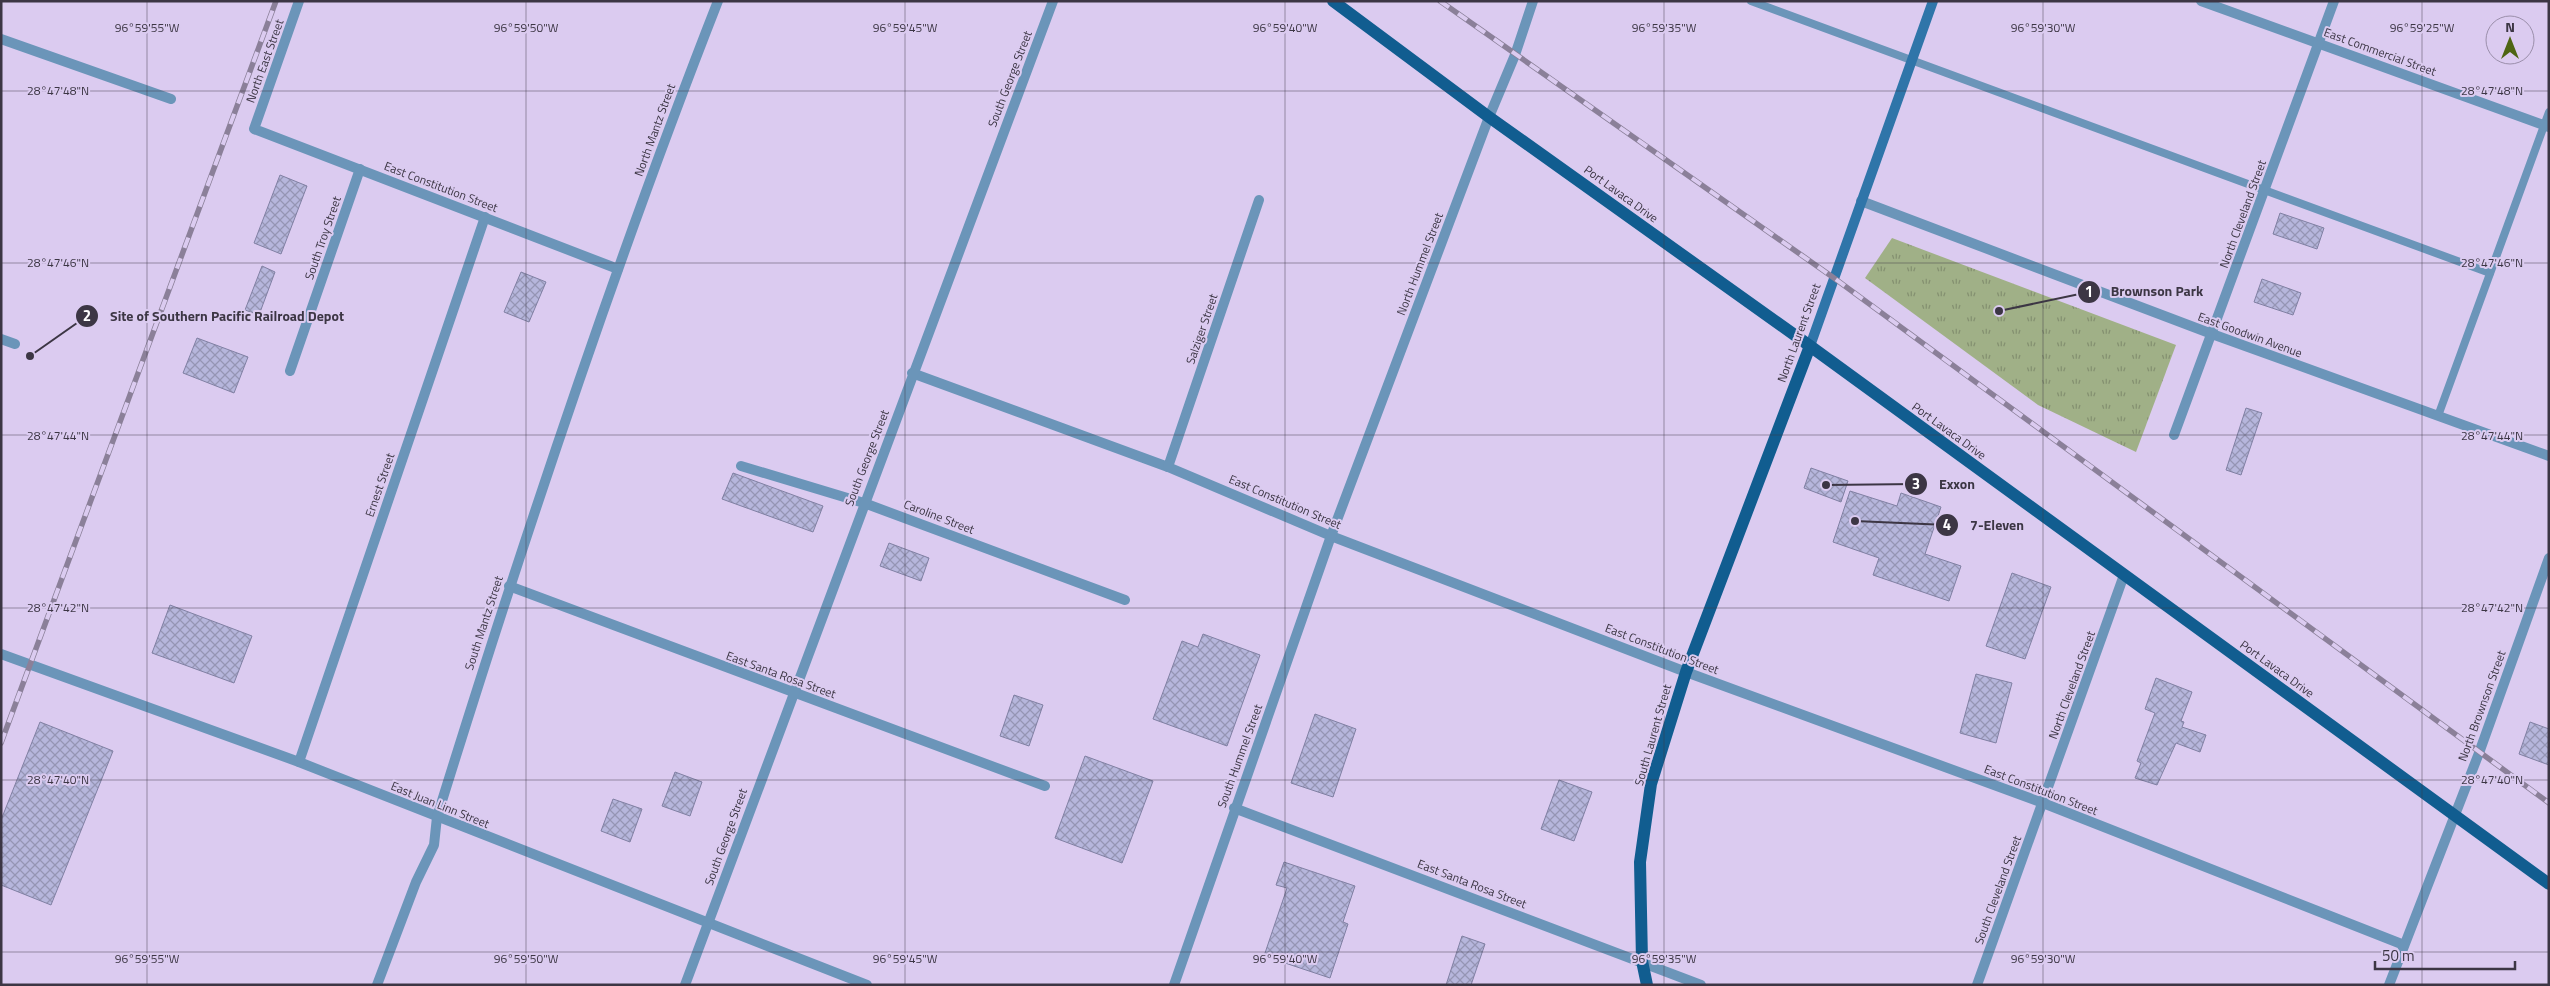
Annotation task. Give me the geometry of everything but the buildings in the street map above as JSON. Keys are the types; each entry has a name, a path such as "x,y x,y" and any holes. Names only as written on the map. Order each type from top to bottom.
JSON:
{"main road":[{"name":"Port Lavaca Drive","path":"1333,1 1489,117 1810,346 2549,884"},
{"name":"North Laurent Street","path":"1686,672 1810,346 1933,1"},
{"name":"South Laurent Street","path":"1647,985 1642,961 1640,862 1651,784 1686,672"}],"street":[{"name":"North East Street","path":"254,129 300,1"},
{"name":"North Mantz Street","path":"618,269 718,1"},
{"name":"South George Street","path":"684,985 1053,1"},
{"name":"North Hummel Street","path":"1332,536 1489,117 1515,55 1533,1"},
{"name":"East Commercial Street","path":"2201,1 2546,126"},
{"name":"North Cleveland Street","path":"2174,435 2334,1"},
{"path":"1,39 171,99"},
{"name":"East Constitution Street","path":"254,129 618,269"},
{"name":"South Troy Street","path":"290,371 360,169"},
{"name":"Salziger Street","path":"1168,467 1259,200"},
{"name":"East Goodwin Avenue","path":"1861,202 2212,334 2549,456"},
{"name":"Ernest Street","path":"299,762 485,217"},
{"name":"South Mantz Street","path":"377,985 416,882 434,845 437,817 509,586 618,269"},
{"path":"1,339 15,344"},
{"name":"East Constitution Street","path":"912,373 1168,467 1332,536 1686,672 2043,803 2404,945"},
{"name":"Caroline Street","path":"741,466 864,503 1125,600"},
{"name":"South Hummel Street","path":"1174,985 1234,808 1332,536"},
{"name":"North Brownson Street","path":"2389,985 2456,816 2549,558"},
{"name":"North Cleveland Street","path":"2043,803 2124,575"},
{"name":"East Santa Rosa Street","path":"509,586 1045,786"},
{"name":"East Juan Linn Street","path":"1,654 299,762 867,985"},
{"name":"South Cleveland Street","path":"1977,985 2043,803"},
{"name":"East Santa Rosa Street","path":"1234,808 1642,961 1701,985"}],"lane":[{"path":"1751,1 2490,273"},
{"path":"2438,416 2546,126 2549,112"}],"green space":[{"path":"1892,238 2176,345 2136,452 2038,405 1865,278"}],"railway":[{"path":"1,743 276,1"},
{"path":"1440,1 1834,278 2549,803"}],"place":[{"name":"Brownson Park","path":"1999,311"},
{"name":"Site of Southern Pacific Railroad Depot","path":"30,356"},
{"name":"Exxon","path":"1826,485"},
{"name":"7-Eleven","path":"1855,521"}]}
